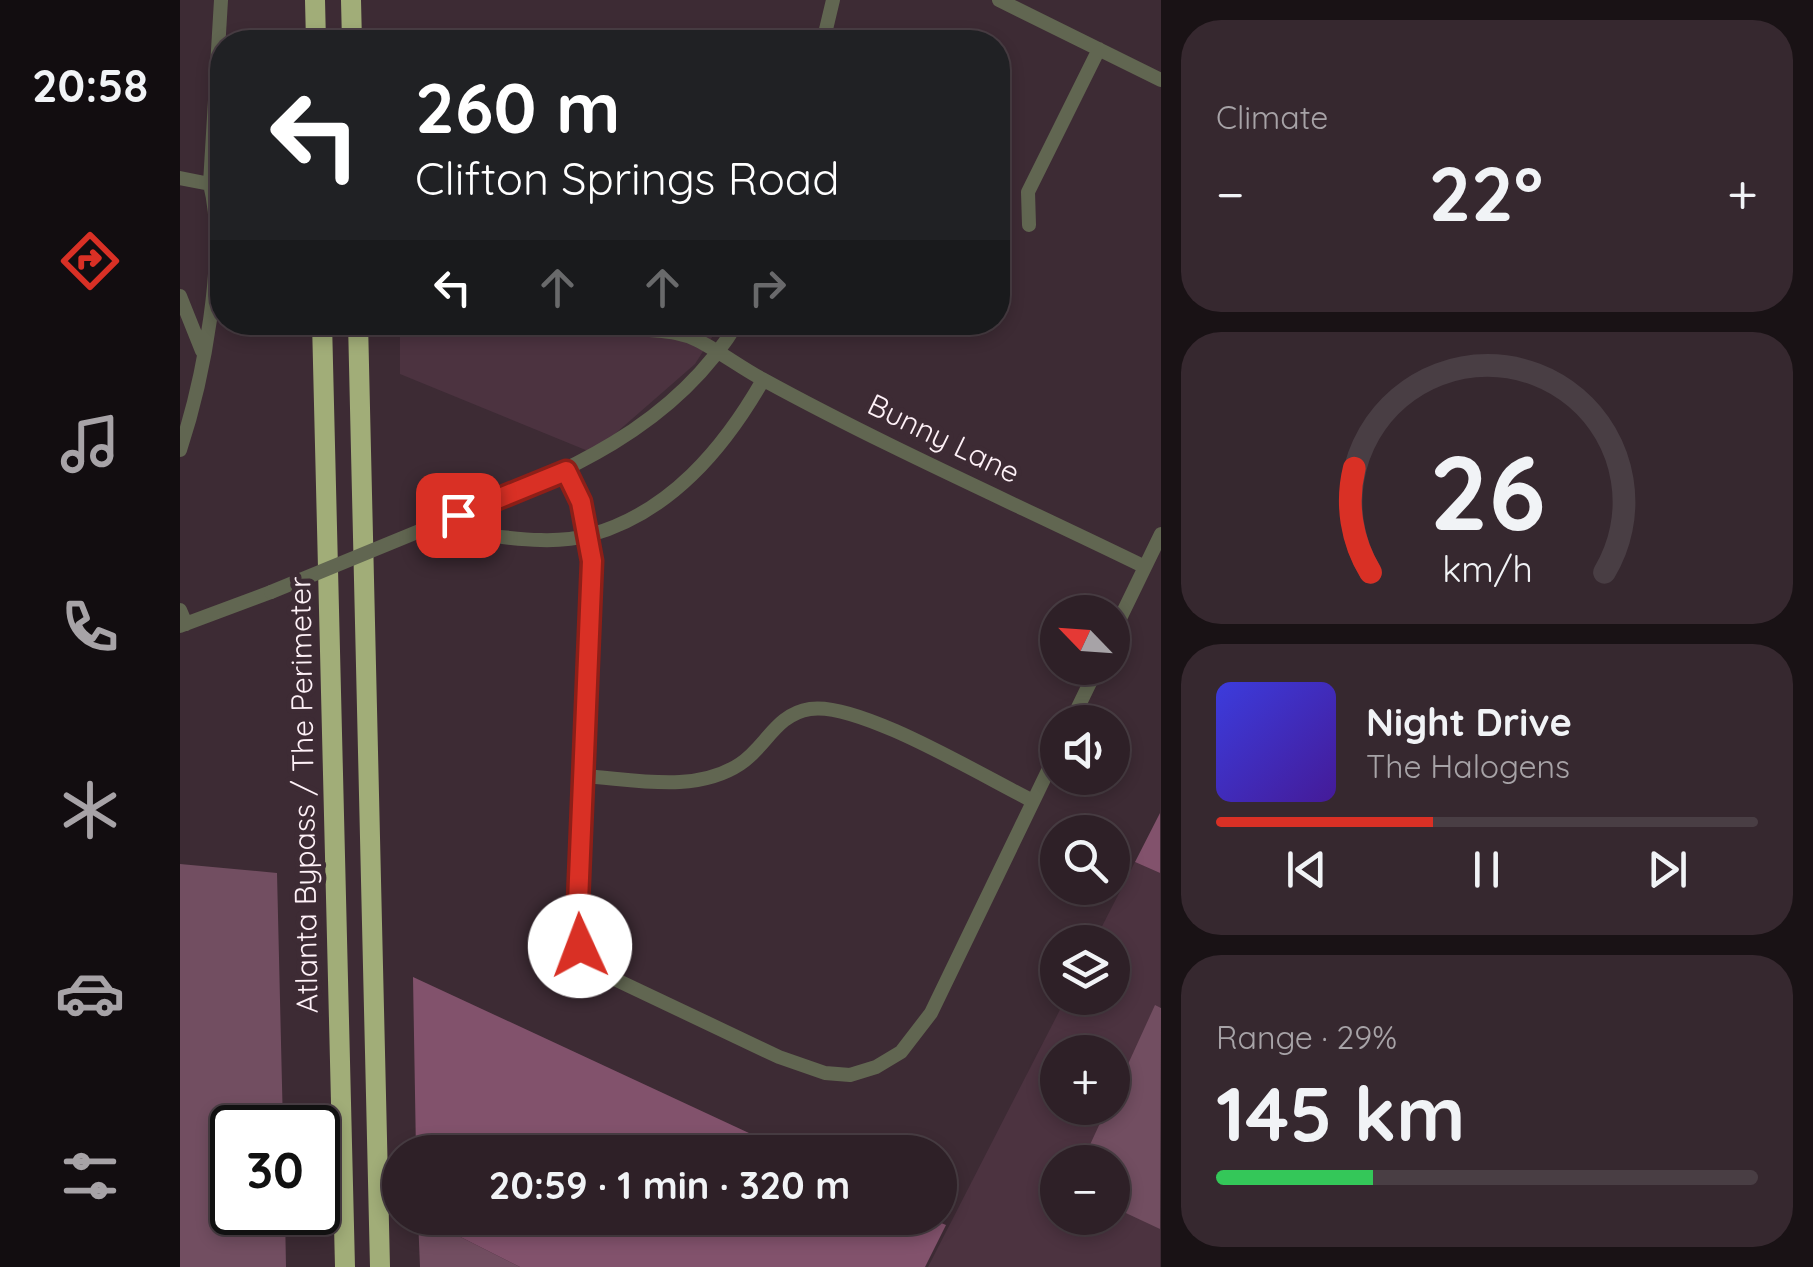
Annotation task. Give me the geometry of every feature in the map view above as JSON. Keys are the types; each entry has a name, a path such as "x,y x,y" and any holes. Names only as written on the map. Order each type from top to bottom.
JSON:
{"highway":[{"path":"315,0 316,30"},
{"path":"352,0 352,30"},
{"name":"Atlanta Bypass / The Perimeter","path":"322,335 345,1267"},
{"path":"358,335 380,1267"}],"street":[{"path":"219,30 221,0"},
{"path":"826,30 833,0"},
{"path":"999,0 1160,80"},
{"path":"1029,225 1028,192 1099,49"},
{"path":"180,178 210,184"},
{"path":"180,296 203,354"},
{"path":"180,450 210,309"},
{"name":"Bunny Lane","path":"685,335 764,380 1145,567"},
{"path":"182,620 270,592 566,471 653,418 690,388 730,335"},
{"path":"475,534 550,540 590,535 664,498 699,469 739,423 764,380"},
{"path":"566,471 590,535 577,927 580,946 591,963 606,975 802,1067 850,1075 876,1068 917,1035 1040,787"},
{"path":"1130,598 1160,534"},
{"path":"583,776 704,780 740,764 784,720 807,709 826,708 859,715 1033,801"}],"shaded area":[{"path":"400,335 713,335 695,364 593,453 400,374"},
{"path":"1160,813 1160,873 1135,862"},
{"path":"1135,862 1160,873 1160,1267 928,1267 944,1235 957,1235 957,1210 1040,1049 1040,1125 1130,1125 1130,1035 1047,1035 1057,1015 1130,1015 1130,925 1103,925 1113,905 1130,905 1130,872"},
{"path":"180,864 277,873 282,1105 210,1105 210,1235 285,1235 286,1267 180,1267"},
{"path":"413,977 753,1135 416,1135"},
{"path":"1155,1005 1161,1008 1160,1229 1130,1215 1130,1145 1090,1145 1099,1125 1130,1125 1130,1060"},
{"path":"419,1235 457,1235 520,1267 420,1267"},
{"path":"457,1235 941,1235 925,1267 520,1267"}],"route":[{"path":"458,515 566,471 581,502 592,561 577,927 580,946"}]}
